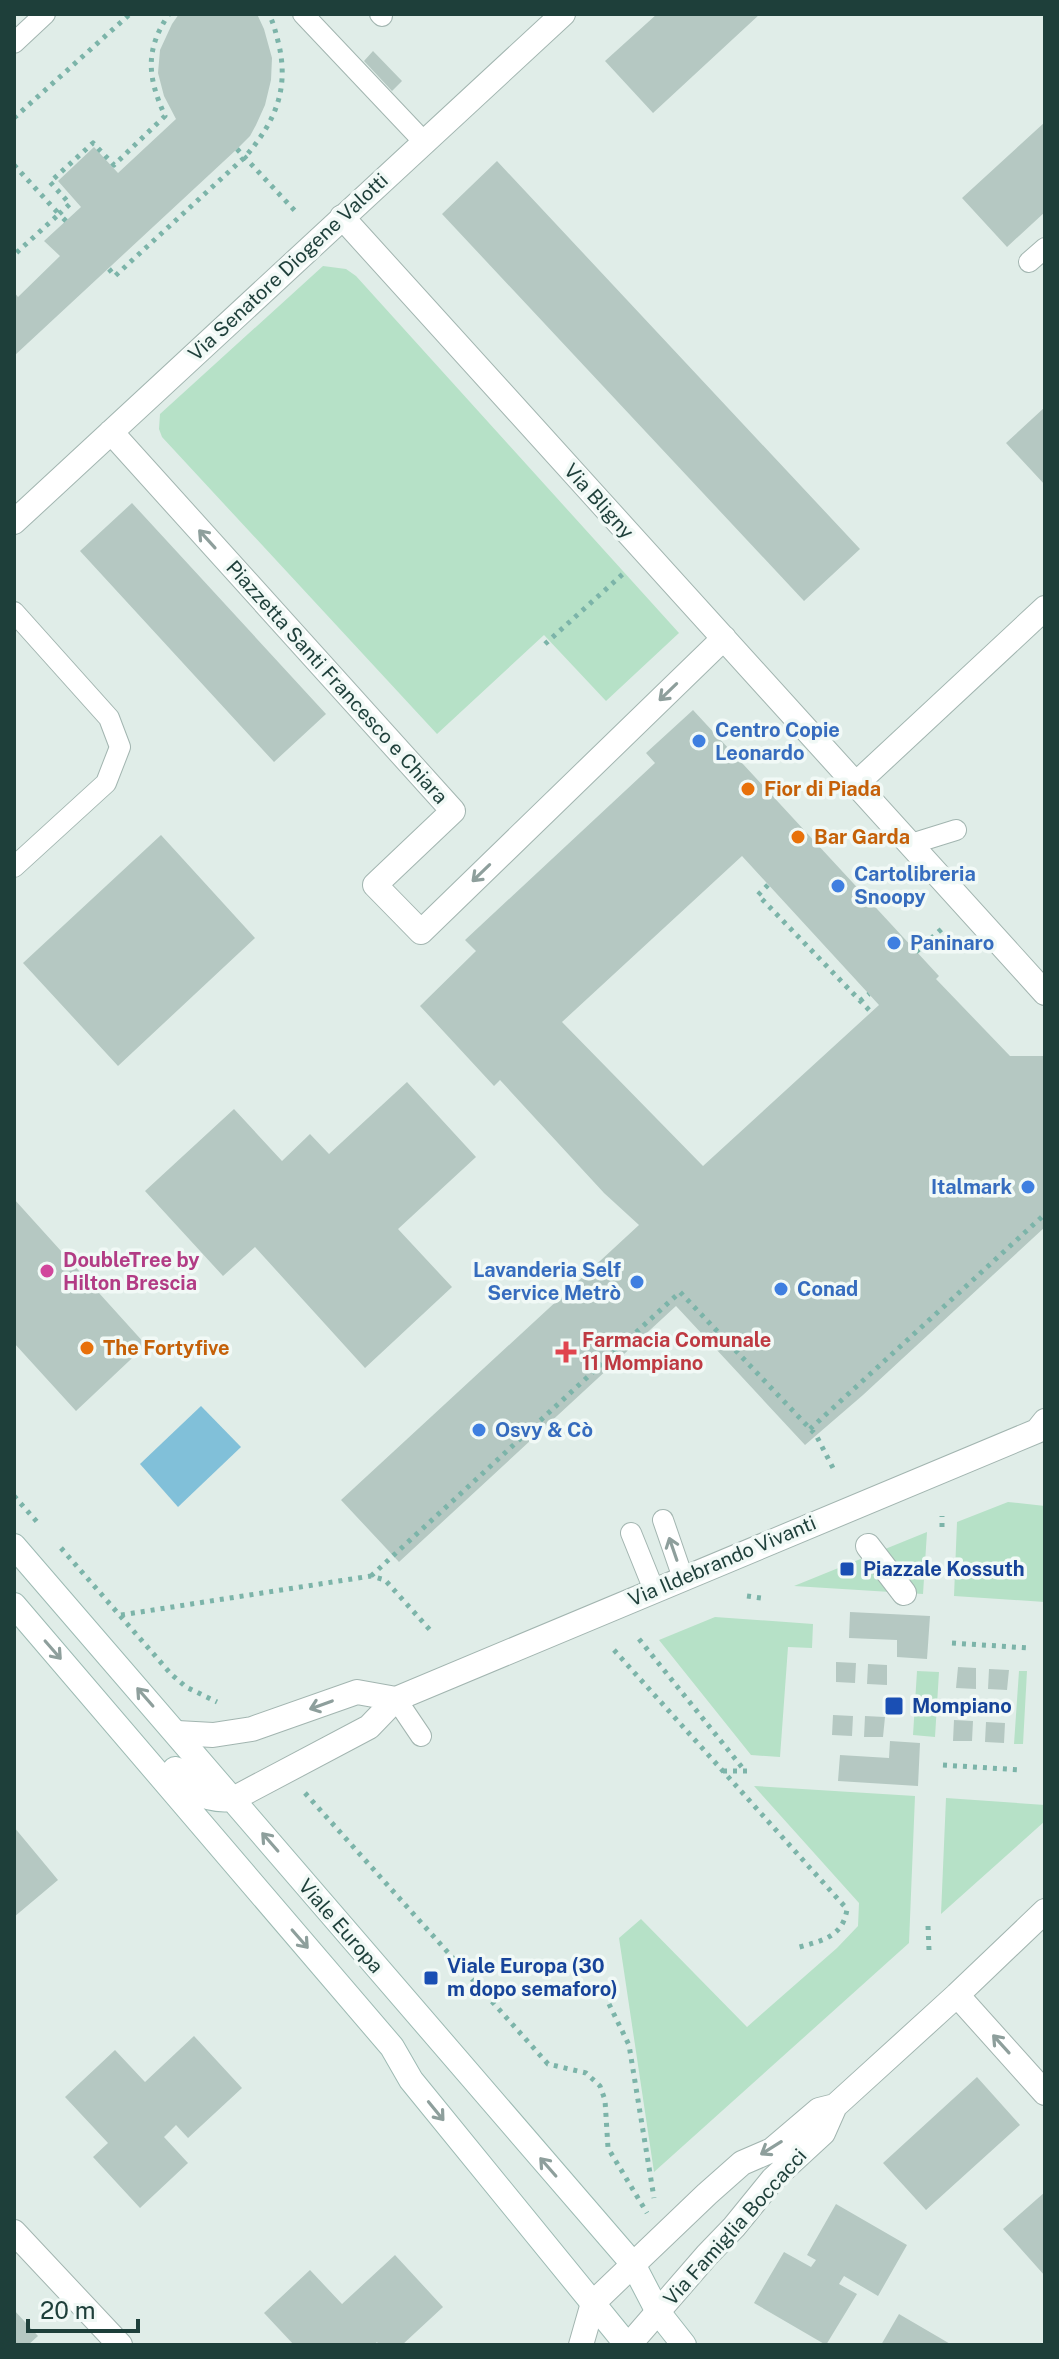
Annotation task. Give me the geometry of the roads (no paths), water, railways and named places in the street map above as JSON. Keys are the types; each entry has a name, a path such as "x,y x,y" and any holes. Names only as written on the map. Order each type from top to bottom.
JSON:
{"street":[{"name":"Via Senatore Diogene Valotti","path":"14,522 563,14"},
{"name":"Via Bligny","path":"342,217 1045,993"},
{"name":"Piazzetta Santi Francesco e Chiara","path":"111,432 453,811 375,885 421,932 724,638"},
{"path":"856,784 1045,608"},
{"name":"Via Ildebrando Vivanti","path":"233,1799 369,1727 396,1699 1042,1430"},
{"name":"Viale Europa","path":"14,1546 633,2264 658,2312 684,2345"},
{"path":"868,1546 904,1593"},
{"name":"Viale Europa","path":"14,1605 392,2047 411,2080 628,2345"},
{"path":"177,1733 213,1735 252,1729 357,1692 396,1699"},
{"path":"92,1695 122,1706 192,1790 217,1800 233,1799"},
{"name":"Via Famiglia Boccacci","path":"628,2345 773,2179 823,2133 835,2106 1045,1911"},
{"path":"957,1995 1045,2093"},
{"name":"Via Famiglia Boccacci","path":"581,2345 593,2303 633,2264 742,2163 772,2150 819,2110 835,2106"},
{"path":"14,2232 120,2345"}],"lane":[{"path":"14,43 45,14"},
{"path":"303,14 424,142"},
{"path":"1029,262 1045,248"},
{"path":"14,612 109,718 120,747 106,783 14,867"},
{"path":"911,844 956,830"},
{"path":"663,1520 683,1578"},
{"path":"631,1533 654,1590"},
{"path":"396,1699 421,1736"}],"water":[{"path":"201,1406 241,1447 178,1507 140,1464"}],"place":[{"name":"Centro Copie Leonardo","path":"699,741"},
{"name":"Fior di Piada","path":"748,789"},
{"name":"Bar Garda","path":"798,837"},
{"name":"Cartolibreria Snoopy","path":"838,886"},
{"name":"Paninaro","path":"894,943"},
{"name":"Italmark","path":"1028,1187"},
{"name":"DoubleTree by Hilton Brescia","path":"47,1271"},
{"name":"Lavanderia Self Service Metrò","path":"637,1282"},
{"name":"Conad","path":"781,1289"},
{"name":"The Fortyfive","path":"87,1348"},
{"name":"Farmacia Comunale 11 Mompiano","path":"566,1352"},
{"name":"Osvy & Cò","path":"479,1430"},
{"name":"Piazzale Kossuth","path":"847,1569"},
{"name":"Mompiano","path":"894,1706"},
{"name":"Viale Europa (30 m dopo semaforo)","path":"431,1978"}]}
